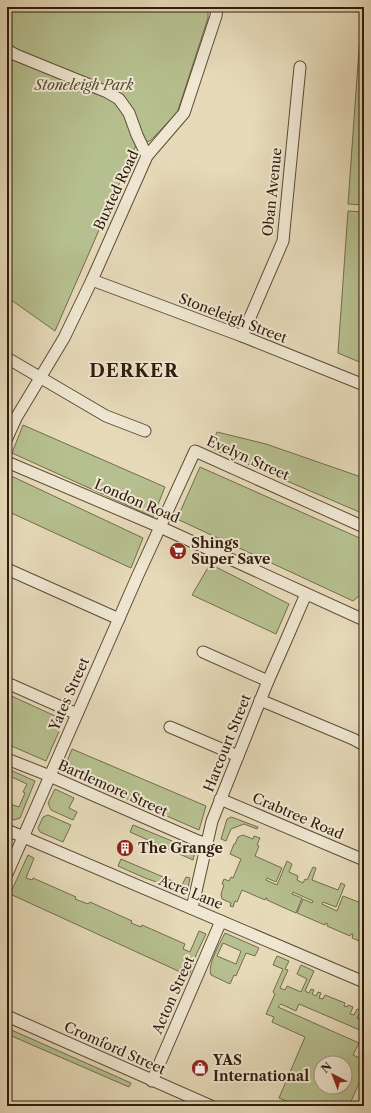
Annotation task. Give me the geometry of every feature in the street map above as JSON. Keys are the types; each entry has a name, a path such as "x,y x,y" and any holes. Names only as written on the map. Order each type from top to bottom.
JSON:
{"street":[{"name":"Buxted Road","path":"7,438 16,418 64,338 92,280 147,156 184,113 216,16 217,7"},
{"path":"7,50 107,92 119,99 129,113 147,156"},
{"name":"Oban Avenue","path":"242,336 283,241 300,67"},
{"name":"Stoneleigh Street","path":"92,280 242,336 364,385"},
{"path":"7,358 106,416 145,431"},
{"name":"Evelyn Street","path":"160,527 195,451 364,526"},
{"name":"London Road","path":"7,462 160,527 306,594 363,615"},
{"name":"Yates Street","path":"7,874 160,527"},
{"path":"7,569 119,619"},
{"name":"Harcourt Street","path":"191,908 212,821 220,799 260,700 306,594"},
{"path":"203,652 268,681"},
{"path":"7,683 77,714"},
{"path":"260,700 364,745"},
{"path":"170,727 238,756"},
{"name":"Bartlemore Street","path":"7,758 207,844"},
{"name":"Crabtree Road","path":"220,799 364,860"},
{"name":"Acre Lane","path":"7,830 364,982"},
{"name":"Acton Street","path":"152,1080 221,921"},
{"name":"Cromford Street","path":"7,1016 211,1106"}],"green space":[{"name":"Stoneleigh Park","path":"7,7 208,7 208,18 177,113 150,141 137,143 55,331 7,297"},
{"path":"362,7 364,7 364,205 348,204"},
{"path":"348,211 364,212 364,364 338,353"},
{"path":"23,425 165,487 153,517 12,453"},
{"path":"217,432 266,444 364,478 364,514 210,448"},
{"path":"200,467 364,540 364,592 353,601 177,519"},
{"path":"7,474 143,538 131,568 7,511"},
{"path":"210,564 289,604 276,634 192,595"},
{"path":"7,694 64,720 46,761 7,744"},
{"path":"72,749 206,806 199,830 63,771"},
{"path":"8,769 35,781 20,818 14,820 7,817 7,803 19,807 27,784 7,775"},
{"path":"55,789 74,798 69,808 77,812 73,820 51,810 48,803"},
{"path":"48,815 71,825 63,842 40,832 38,828 43,817"},
{"path":"231,817 258,827 257,829 244,824 231,829 226,841 221,839 227,819"},
{"path":"133,825 194,850 193,860 130,832"},
{"path":"243,835 253,839 254,836 260,838 255,856 282,868 276,882 267,878 266,880 277,885 287,861 292,864 289,872 298,876 297,880 303,883 305,879 307,880 313,867 316,868 312,880 338,890 341,883 345,885 336,907 323,902 322,904 337,911 343,896 361,903 364,895 364,901 361,908 364,910 364,943 352,938 353,934 350,936 327,926 328,924 326,923 325,925 297,913 303,899 312,903 313,901 293,892 292,894 302,898 296,913 267,900 267,898 265,900 242,890 233,907 230,906 231,903 222,899 221,894 224,885 222,884 224,879 229,881 231,877 233,878 241,859 230,854 238,837"},
{"path":"28,855 34,858 26,878 32,880 33,878 76,897 75,899 88,904 90,902 132,921 131,923 141,927 142,925 185,944 183,949 190,952 199,931 206,934 196,955 189,976 10,894"},
{"path":"121,859 182,885 186,877 190,878 187,893 145,878 118,866"},
{"path":"225,933 259,948 255,956 246,953 236,976 234,975 230,984 211,975 210,971 212,960","holes":["223,943 241,951 236,964 217,956"]},
{"path":"277,956 289,961 285,969 288,970 280,988 285,990 287,986 301,992 307,979 297,974 301,965 314,971 305,991 309,993 311,989 314,990 312,994 316,996 318,992 321,993 319,998 323,999 325,995 345,1003 344,1006 347,1007 348,1005 353,1007 350,1014 354,1015 357,1009 361,1010 357,1018 364,1021 362,1031 299,1004 296,1011 281,1004 278,1007 359,1043 353,1055 364,1060 364,1072 349,1106 298,1106 279,1098 305,1037 272,1022 274,1017 266,1014 275,994 273,992 283,969 273,965"},
{"path":"7,1028 131,1083 129,1087 7,1034"}],"place":[{"name":"Shings Super Save","path":"178,551"},
{"name":"The Grange","path":"125,848"},
{"name":"YAS International","path":"200,1068"}],"district":[{"name":"DERKER","path":"134,371"}]}
